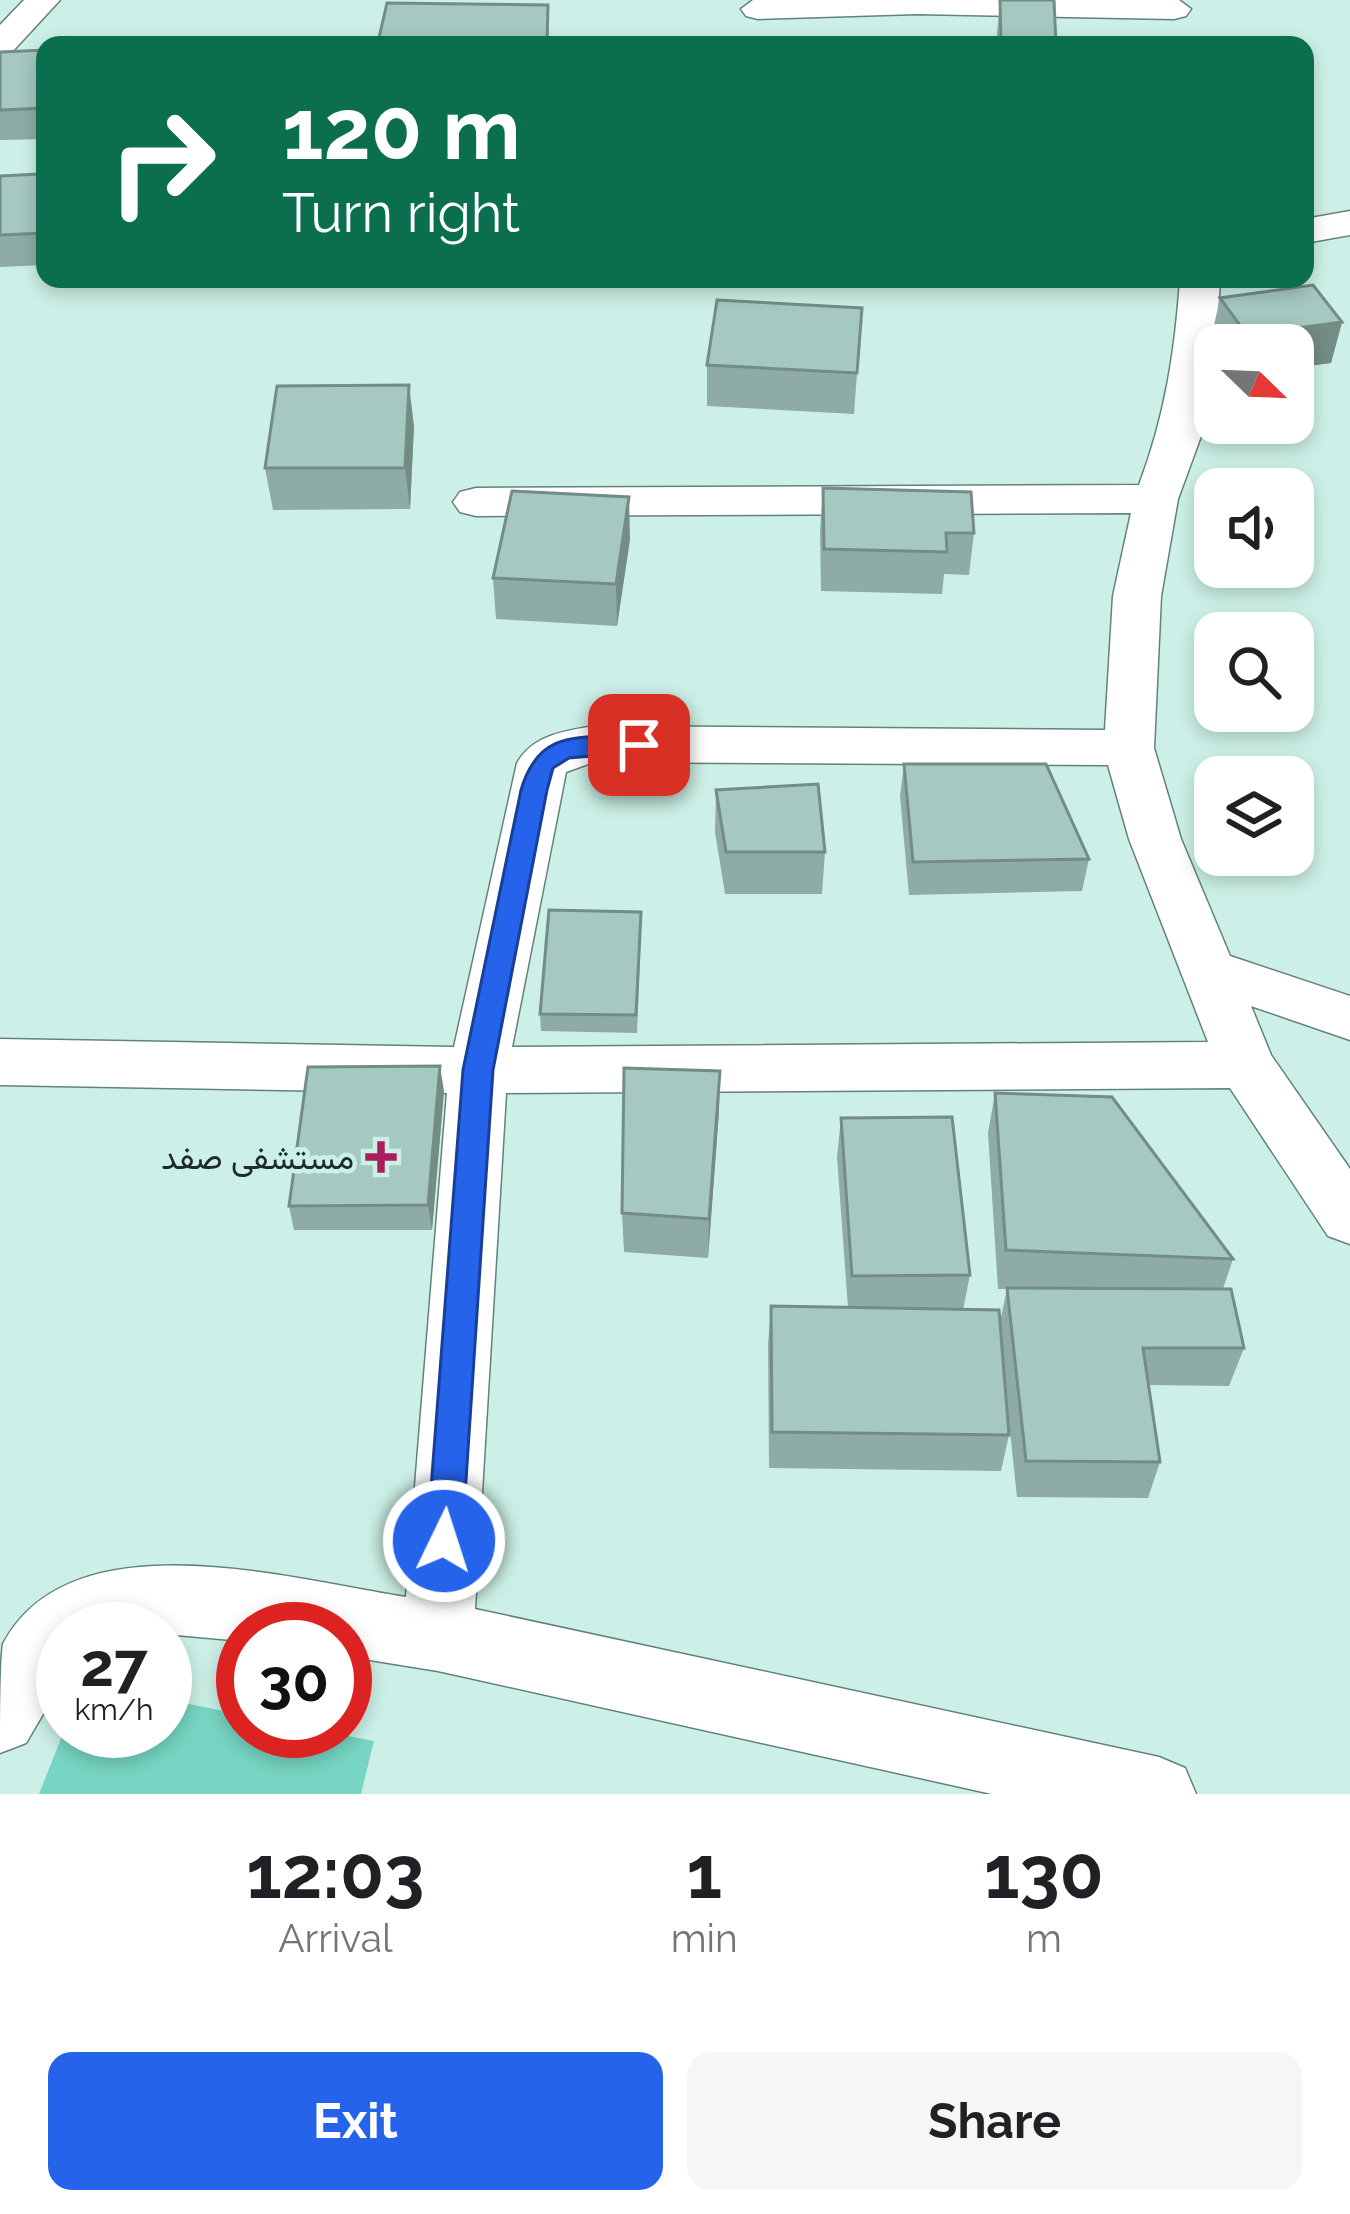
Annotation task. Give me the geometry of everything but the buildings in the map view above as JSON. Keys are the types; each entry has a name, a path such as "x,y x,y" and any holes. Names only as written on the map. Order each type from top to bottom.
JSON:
{"street":[{"path":"0,45 44,0"},
{"path":"758,9 1173,5 1177,36"},
{"path":"1314,229 1350,223"},
{"path":"1200,288 1196,362 1182,428 1156,499 1137,596 1129,748 1155,839 1246,1064 1350,1218"},
{"path":"476,502 1156,499"},
{"path":"437,1636 478,1070 542,763 564,749 594,744 1129,748"},
{"path":"1208,970 1350,1018"},
{"path":"0,1062 478,1070 1246,1064"},
{"path":"0,1717 56,1630 108,1601 199,1600 437,1636 1159,1794"}],"green space":[{"path":"192,1705 216,1709 216,1758 370,1758 361,1794 39,1794 53,1758 192,1758"}],"place":[{"name":"مستشفى صفد","path":"381,1157"}],"route":[{"path":"444,1541 478,1070 534,790 542,763 564,749 639,745"}]}
